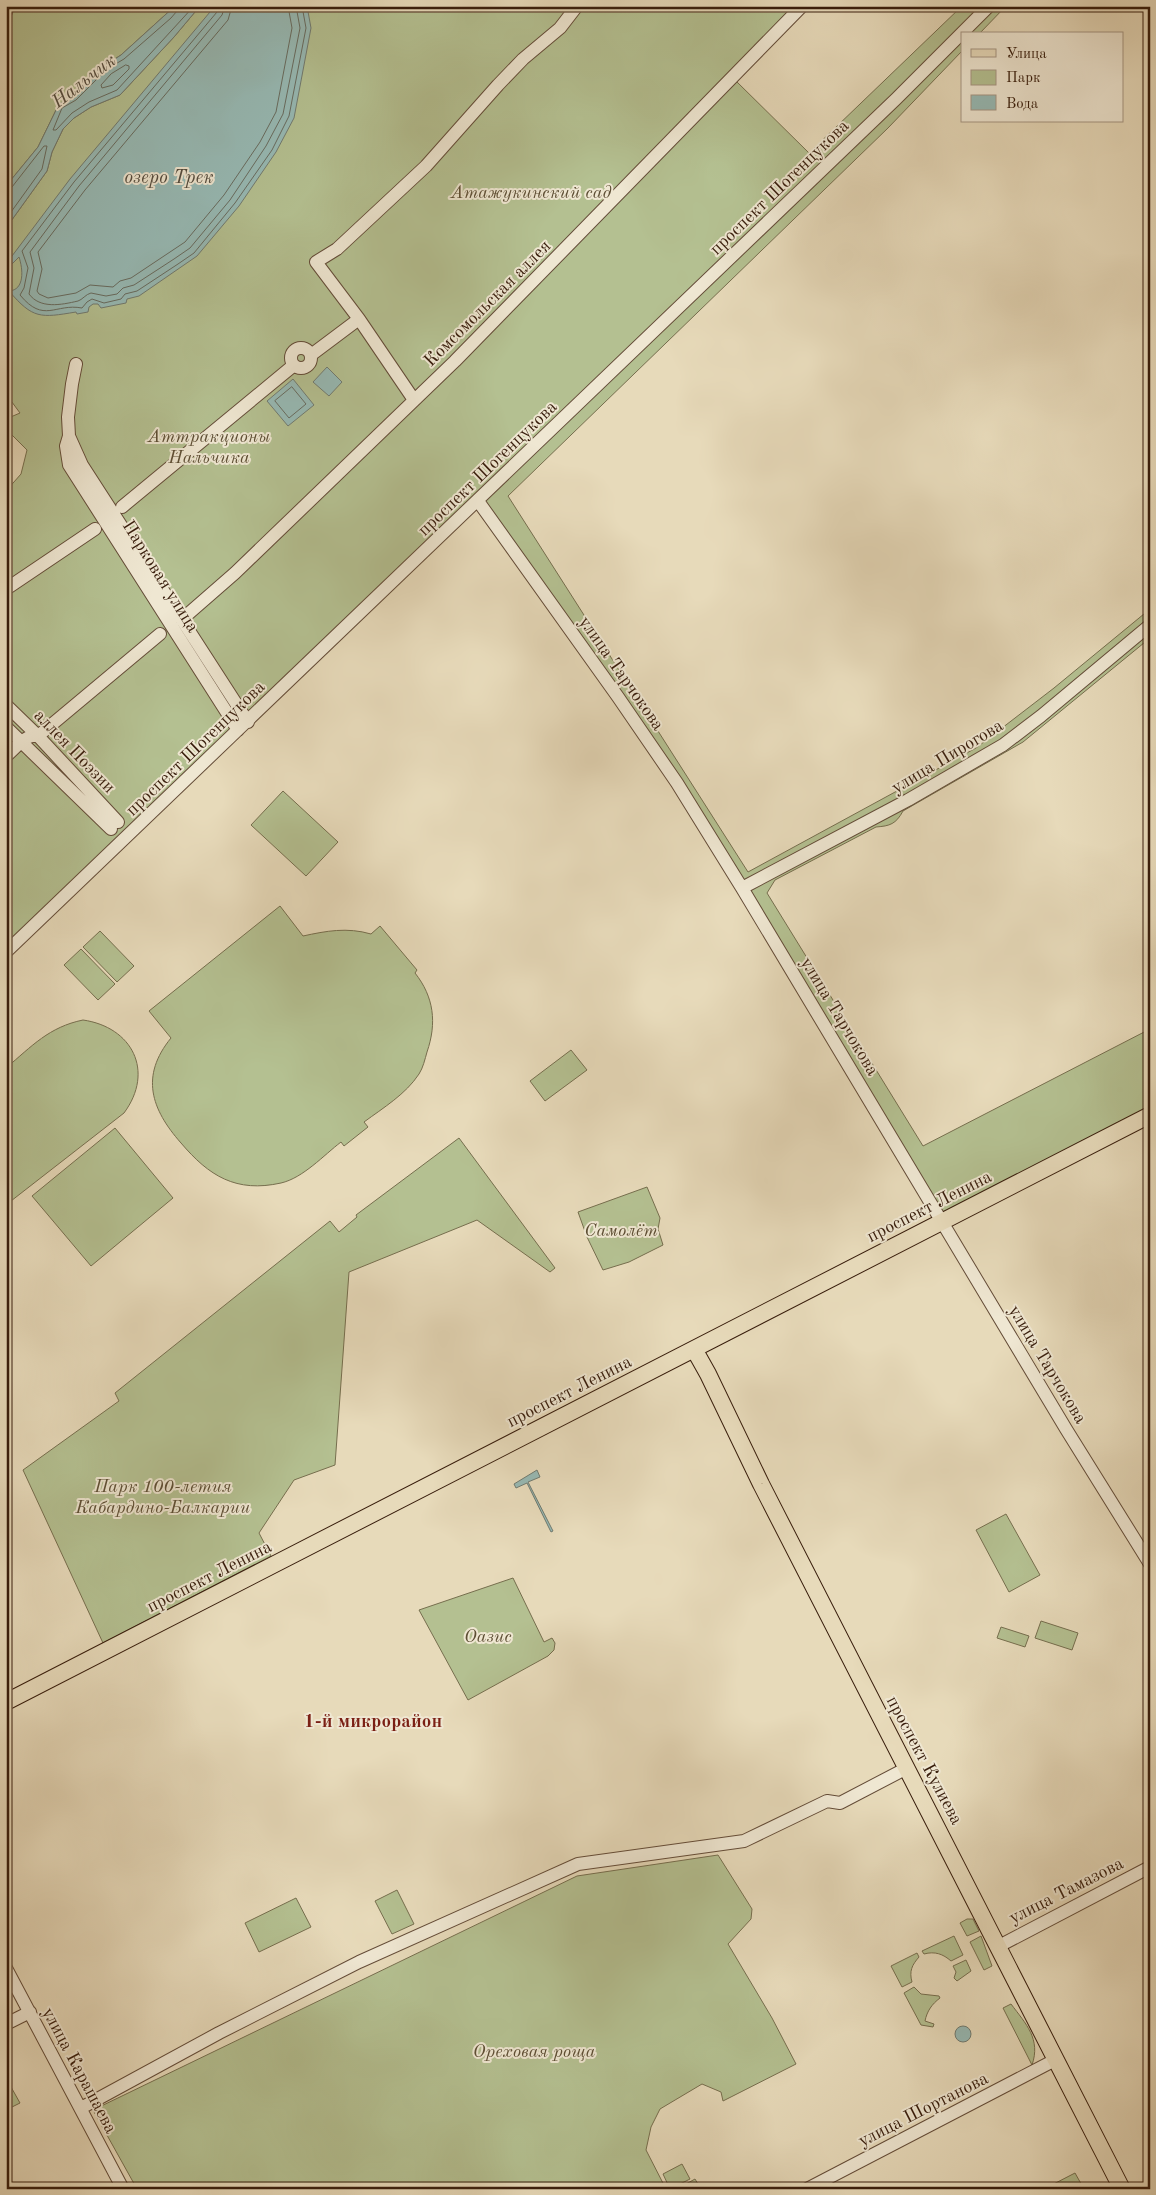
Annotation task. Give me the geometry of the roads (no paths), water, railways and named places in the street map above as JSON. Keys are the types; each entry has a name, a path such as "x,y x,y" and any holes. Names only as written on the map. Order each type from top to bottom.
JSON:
{"main road":[{"name":"проспект Ленина","path":"6,1702 1150,1115"},
{"name":"проспект Кулиева","path":"694,1349 760,1482 1122,2189"}],"street":[{"path":"6,12 8,6"},
{"path":"414,400 316,262 337,249 426,166 498,85 560,28 577,6"},
{"name":"Комсомольская аллея","path":"188,614 235,573 455,361 802,6"},
{"name":"проспект Шогенцукова","path":"964,32 990,6"},
{"name":"проспект Шогенцукова","path":"6,952 478,501 961,35"},
{"path":"122,507 294,365 300,368 306,367 311,362 311,355 359,320"},
{"name":"Парковая улица","path":"76,364 69,409 69,436 66,446 69,465 243,726"},
{"name":"улица Тарчокова","path":"478,501 645,735 742,888 1150,1564"},
{"path":"6,589 95,529"},
{"name":"улица Пирогова","path":"742,888 908,800 1003,745 1041,716 1150,625"},
{"path":"6,756 31,735 38,736 160,634"},
{"name":"аллея Поэзии","path":"6,706 38,736 114,826 6,727"},
{"path":"81,2108 219,2033 359,1962 578,1864 744,1841 827,1801 840,1803 907,1768"},
{"name":"улица Тамазова","path":"998,1946 1150,1867"},
{"name":"улица Карашаева","path":"6,1968 123,2189"},
{"path":"6,2024 30,2012"},
{"name":"улица Шортанова","path":"807,2189 1055,2060"}],"water":[{"path":"175,6 200,6 120,95 91,107 74,118 63,129 52,152 47,171 6,228 6,186 38,147 59,104 73,96 104,66 121,55"},
{"name":"озеро Трек","path":"215,6 307,6 311,28 294,118 276,152 239,206 197,256 139,296 127,299 126,303 101,308 98,304 93,304 89,307 88,312 77,314 76,312 45,315 31,312 9,291 18,287 22,278 19,257 12,264 6,265 6,261 9,260 70,179"},
{"path":"327,367 342,382 329,396 313,382"},
{"path":"293,379 314,405 288,426 267,401"},
{"path":"537,1470 540,1477 528,1482 553,1531 551,1532 527,1483 516,1488 514,1484"},
{"path":"960,2026 966,2026 971,2031 969,2040 960,2042 955,2037 955,2031"}],"district":[{"name":"1-й микрорайон","path":"373,1720"}],"water label":[{"name":"Нальчик","path":"83,80"}],"park label":[{"name":"Атажукинский сад","path":"531,192"},
{"name":"Аттракционы Нальчика","path":"209,446"},
{"name":"Самолёт","path":"621,1230"},
{"name":"Парк 100-летия Кабардино-Балкарии","path":"163,1496"},
{"name":"Оазис","path":"488,1636"},
{"name":"Ореховая роща","path":"534,2051"}]}
